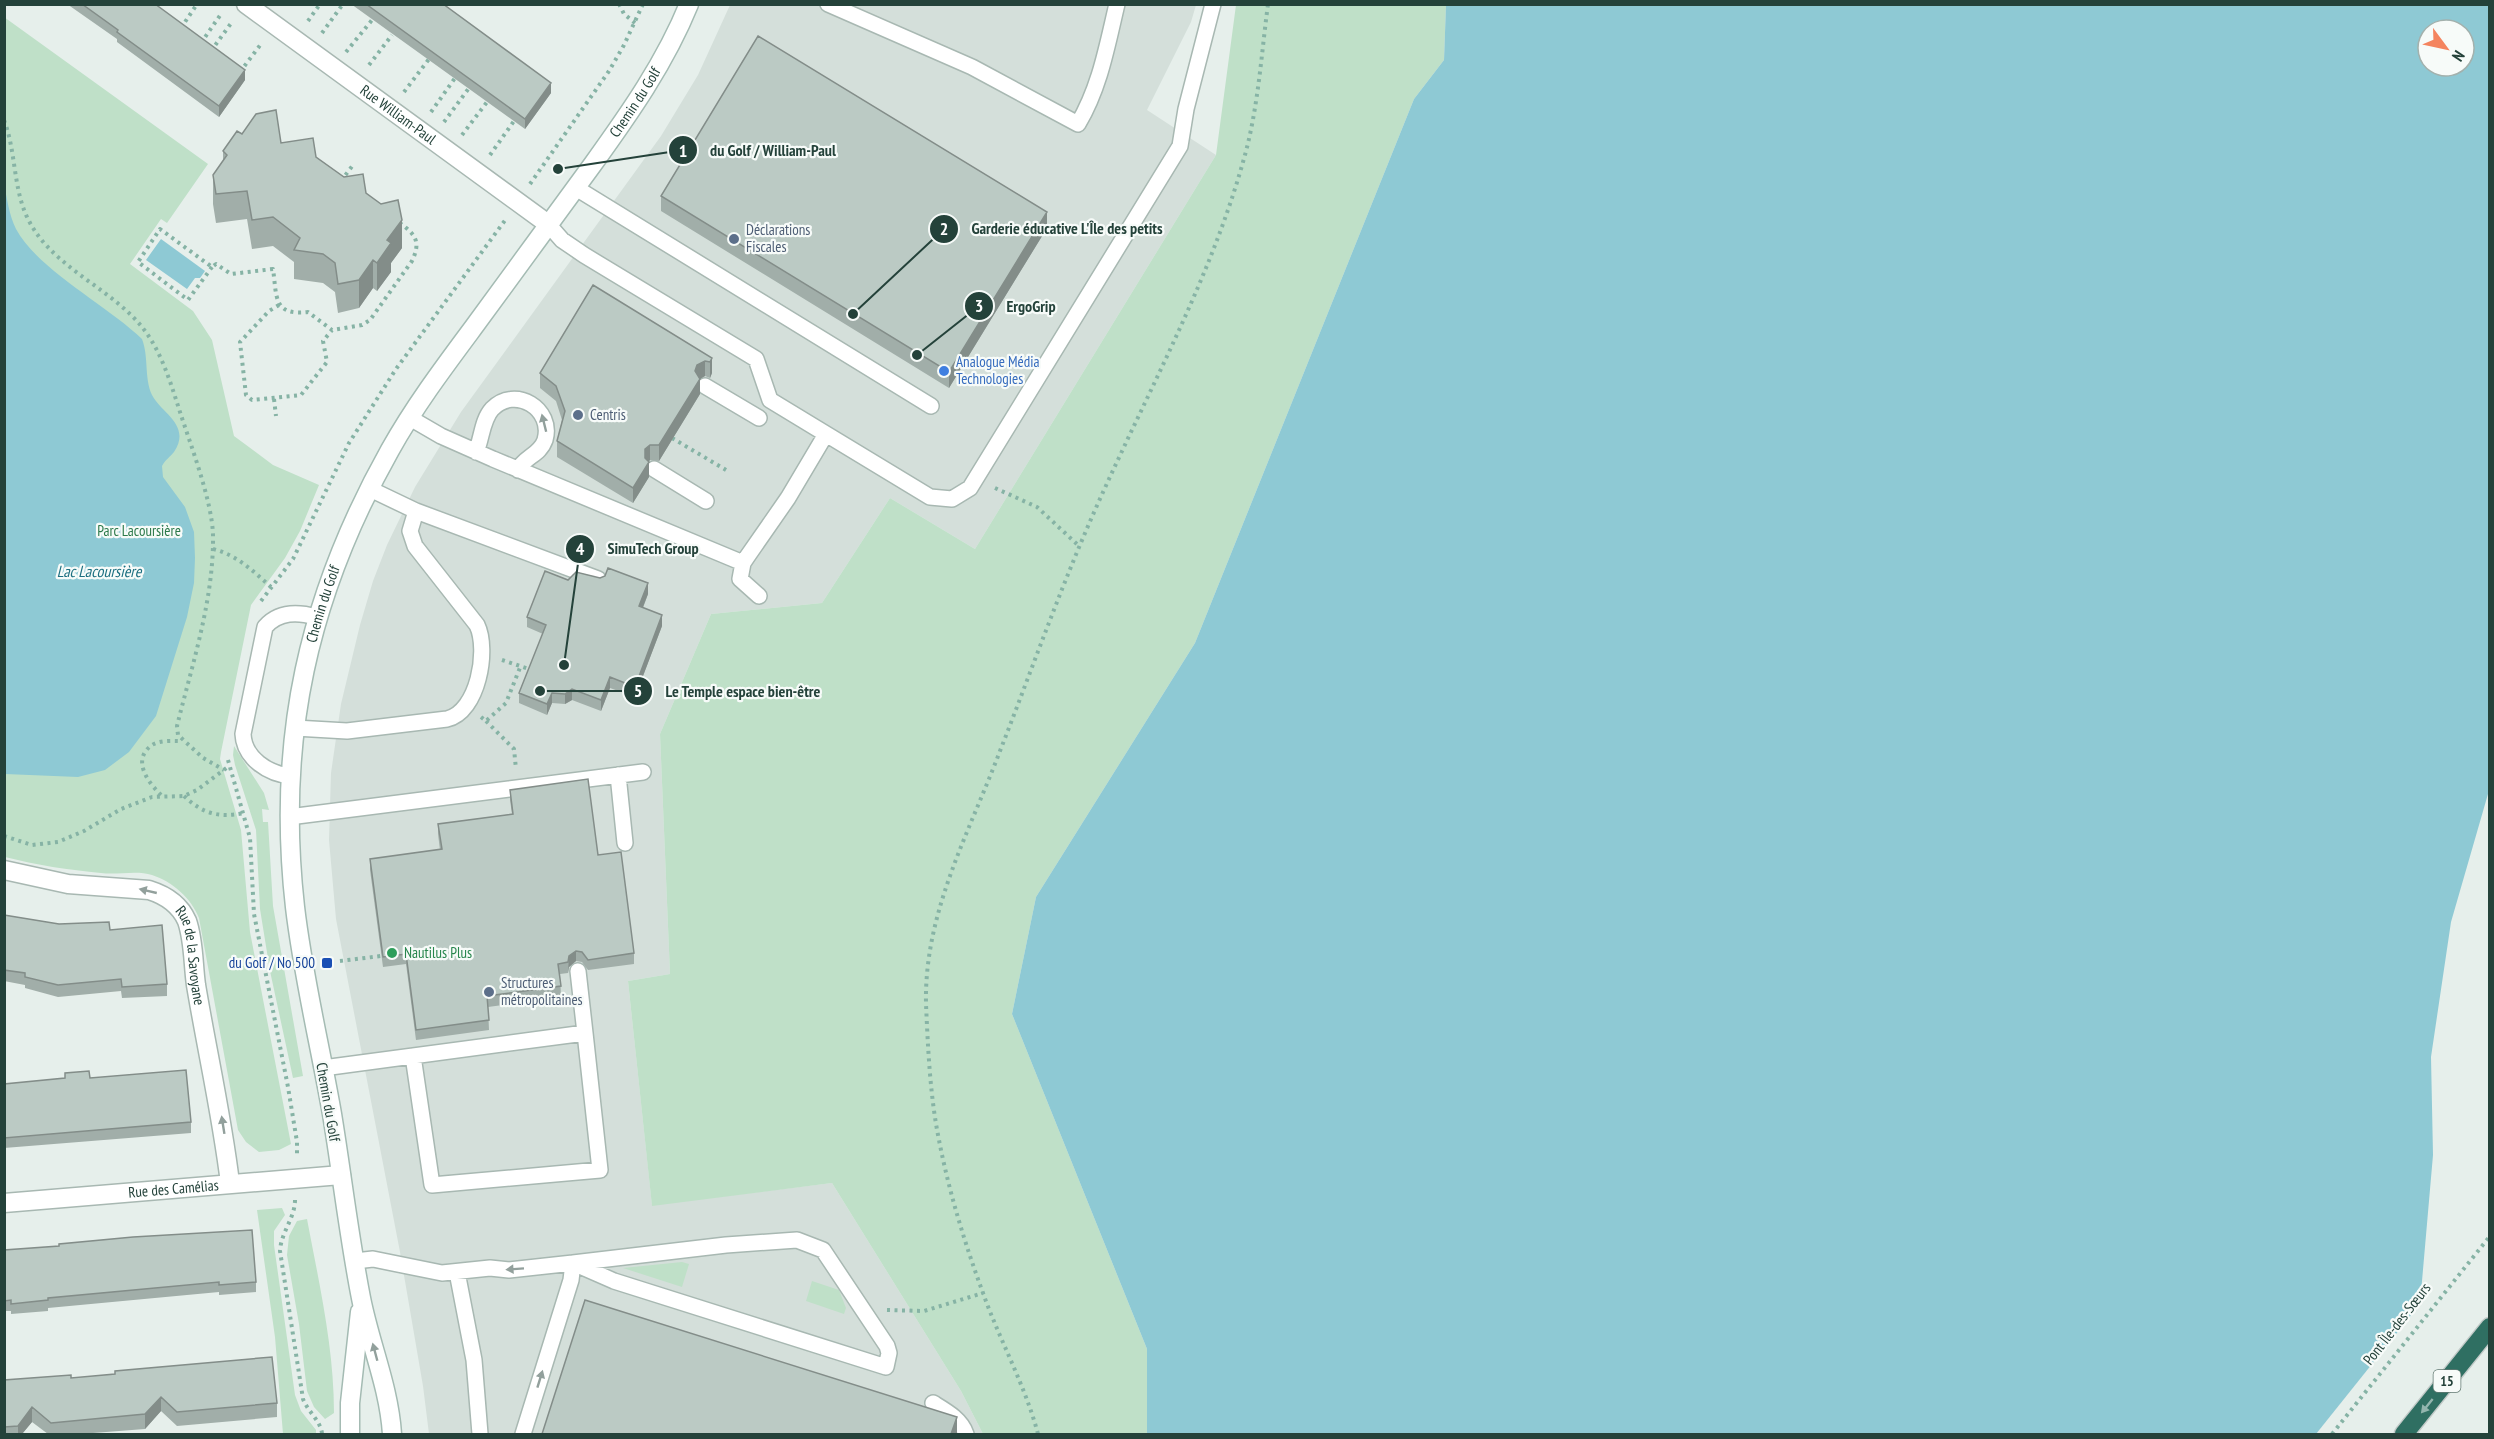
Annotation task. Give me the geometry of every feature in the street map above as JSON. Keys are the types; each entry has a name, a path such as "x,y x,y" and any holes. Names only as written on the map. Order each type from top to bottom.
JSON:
{"highway":[{"name":"15","path":"2404,1434 2490,1327"}],"street":[{"name":"Rue William-Paul","path":"246,4 548,224"},
{"name":"Chemin du Golf","path":"392,1434 389,1403 361,1301 295,909 289,817 295,728 307,656 316,617 340,553 370,489 410,418 642,93 669,46 689,4"},
{"name":"Rue de la Savoyane","path":"4,870 68,884 149,890 166,897 179,909 187,921 196,983 223,1126 230,1183"},
{"name":"Rue des Camélias","path":"4,1203 341,1175"},
{"name":"Chemin du Golf","path":"350,1434 350,1403 361,1301"}],"lane":[{"path":"828,4 972,67 1078,124 1099,80 1117,4"},
{"path":"548,224 562,240 575,249 756,359 770,400 930,498 944,500 959,496 976,480 1180,146 1186,109 1213,4"},
{"path":"576,188 931,406"},
{"path":"705,386 759,418"},
{"path":"476,452 486,419 492,409 507,401 524,400 534,405 542,414 546,436 538,451 523,462 518,470"},
{"path":"410,418 441,436 476,452 742,563"},
{"path":"759,596 740,579 742,563 788,498 826,434"},
{"path":"654,470 706,501"},
{"path":"370,489 416,511 598,579"},
{"path":"295,728 346,731 447,719 459,715 470,702 476,687 482,638 477,625 415,546 410,531 416,511"},
{"path":"291,776 274,773 261,766 247,749 243,734 266,627 270,621 289,613 302,613 316,617"},
{"path":"289,817 643,772"},
{"path":"618,775 625,843"},
{"path":"413,1056 432,1185 600,1170 578,971"},
{"path":"323,1068 585,1033"},
{"path":"355,1261 372,1259 424,1270 457,1272 573,1263 715,1246 797,1240 823,1250 887,1346 889,1353 886,1367 614,1281 573,1263"},
{"path":"523,1434 571,1280 573,1263"},
{"path":"457,1272 474,1360 480,1434"},
{"path":"933,1403 957,1421 966,1434"}],"path":[{"path":"178,31 197,4"},
{"path":"306,23 320,4"},
{"path":"321,34 343,4"},
{"path":"619,4 624,14 635,23"},
{"path":"530,185 609,71 643,4"},
{"path":"1038,1434 1015,1366 983,1293 939,1140 932,1091 926,1000 930,954 948,878 998,757 1079,546 1172,345 1229,208 1251,131 1268,4"},
{"path":"199,46 221,14"},
{"path":"346,52 372,20"},
{"path":"209,54 232,22"},
{"path":"367,68 392,35"},
{"path":"238,75 261,44"},
{"path":"402,93 429,59"},
{"path":"430,113 455,78"},
{"path":"444,123 469,88"},
{"path":"461,136 487,102"},
{"path":"4,120 27,218 63,261 132,316 158,351 192,450 209,508 213,533 207,597 177,726 178,735 182,741 203,758 224,770"},
{"path":"489,156 514,121"},
{"path":"335,189 353,165"},
{"path":"340,182 349,189"},
{"path":"279,304 269,311 240,342 246,395 252,400 301,395 327,362 323,341 333,330 362,325 370,320 412,261 417,250 418,240 395,219"},
{"path":"212,267 160,229 138,262 188,300 216,264 231,274 273,269 279,304 285,311 291,314 308,312 333,330"},
{"path":"273,399 276,416"},
{"path":"672,438 726,470"},
{"path":"976,480 1037,507 1079,546"},
{"path":"212,549 229,553 240,560 271,587"},
{"path":"494,658 533,670"},
{"path":"486,721 506,703 521,665"},
{"path":"478,715 514,749"},
{"path":"161,795 148,783 144,774 142,765 145,754 152,745 182,741"},
{"path":"4,836 32,845 58,842 84,831 121,809 161,795 184,796 229,766"},
{"path":"184,796 197,808 207,813 227,816 244,813"},
{"path":"340,961 381,956"},
{"path":"295,1209 284,1230 280,1251 303,1399 306,1408 319,1424 322,1434"},
{"name":"Pont Île-des-Sœurs","path":"2332,1434 2490,1236"},
{"path":"860,1306 924,1311 983,1293"}],"shaded area":[{"path":"730,5 1196,5 1191,22 1147,110 1216,155 975,549 890,498 822,603 711,614 660,734 670,974 628,981 652,1205 832,1183 961,1391 983,1434 429,1434 400,1252 336,919 329,840 331,773 341,704 373,581 387,545 415,487 461,412 661,136 698,75"}],"green space":[{"path":"1236,5 1446,5 1444,60 1414,99 1195,643 1036,897 1012,1014 1147,1349 1147,1434 983,1434 961,1391 832,1183 652,1206 628,981 670,974 660,734 711,614 822,603 890,498 975,549 1216,155"},
{"name":"Parc Lacoursière","path":"4,17 208,164 167,223 161,219 130,264 193,311 212,340 234,436 273,465 319,485 300,531 285,558 251,605 220,759 241,830 250,932 291,1144 279,1150 259,1152 246,1142 238,1130 199,918 186,897 167,882 152,875 89,872 5,857"},
{"path":"234,746 264,793 269,810 262,809 263,822 268,822 273,906 303,1076 293,1078 270,971 260,909 256,830 235,765"},
{"path":"282,1208 285,1215 274,1231 274,1245 295,1395 301,1411 316,1430 316,1434 283,1434 275,1337 257,1210"},
{"path":"307,1219 325,1315 331,1364 334,1413 325,1419 314,1407 307,1391 299,1324 287,1255 289,1236 297,1221"},
{"path":"682,1262 689,1264 682,1287 623,1268"},
{"path":"812,1281 839,1290 846,1308 844,1314 806,1301"}],"water":[{"path":"1446,5 2489,5 2490,787 2451,922 2431,1057 2433,1155 2420,1304 2414,1434 1147,1434 1147,1349 1012,1014 1036,897 1195,643 1414,99 1444,60"},
{"name":"Lac Lacoursière","path":"4,184 14,224 26,244 56,273 142,339 152,395 173,420 179,434 179,443 162,466 163,477 185,507 194,532 194,583 187,617 156,716 129,752 105,770 78,777 5,774"},
{"path":"161,239 205,271 200,278 195,278 187,289 146,260"}],"pier":[{"path":"2424,1299 2417,1434 2316,1434"}],"building":[{"path":"82,4 155,4 245,70 219,106"},
{"path":"366,4 443,4 551,83 525,119"},
{"path":"758,36 1047,212 949,372 661,196"},
{"path":"276,110 281,143 313,138 316,157 344,177 363,174 366,193 381,204 398,200 402,220 387,240 391,243 377,263 373,260 359,280 338,284 335,263 323,254 294,250 300,238 273,217 252,220 247,191 216,194 213,175 227,155 223,151 237,131 242,134 256,114"},
{"path":"593,285 712,358 710,362 705,361 697,365 695,371 700,379 659,445 650,445 645,449 645,458 649,462 633,488 557,441 565,411 556,386 540,373"},
{"path":"608,568 648,583 639,606 662,615 635,687 610,677 601,700 572,689 565,694 552,693 547,704 519,693 546,625 527,617 545,571 568,580 576,572 600,578 605,576"},
{"path":"588,779 598,855 621,852 634,953 588,960 582,952 576,951 569,956 568,962 558,964 561,986 487,996 489,1020 416,1030 406,954 383,957 370,859 442,849 438,824 513,814 510,790"},
{"path":"4,915 59,924 109,922 110,930 162,925 167,984 122,987 121,979 58,985 25,977 25,973 4,970"},
{"path":"186,1070 191,1122 4,1138 4,1084 65,1078 65,1073 89,1071 90,1078"},
{"path":"252,1230 256,1282 219,1285 219,1282 48,1298 48,1300 11,1304 11,1300 4,1301 4,1250 133,1237"},
{"path":"585,1300 957,1417 951,1434 542,1434"},
{"path":"272,1357 277,1403 177,1412 161,1397 145,1414 51,1423 32,1407 18,1426 4,1427 4,1380 71,1375 71,1378 115,1374 115,1371"}],"place":[{"name":"du Golf / William-Paul","path":"558,169"},
{"name":"Déclarations Fiscales","path":"734,239"},
{"name":"Garderie éducative L'Île des petits","path":"853,314"},
{"name":"ErgoGrip","path":"917,355"},
{"name":"Analogue Média Technologies","path":"944,371"},
{"name":"Centris","path":"578,415"},
{"name":"SimuTech Group","path":"564,665"},
{"name":"Le Temple espace bien-être","path":"540,691"},
{"name":"Nautilus Plus","path":"392,953"},
{"name":"du Golf / No 500","path":"327,963"},
{"name":"Structures métropolitaines","path":"489,992"}]}
